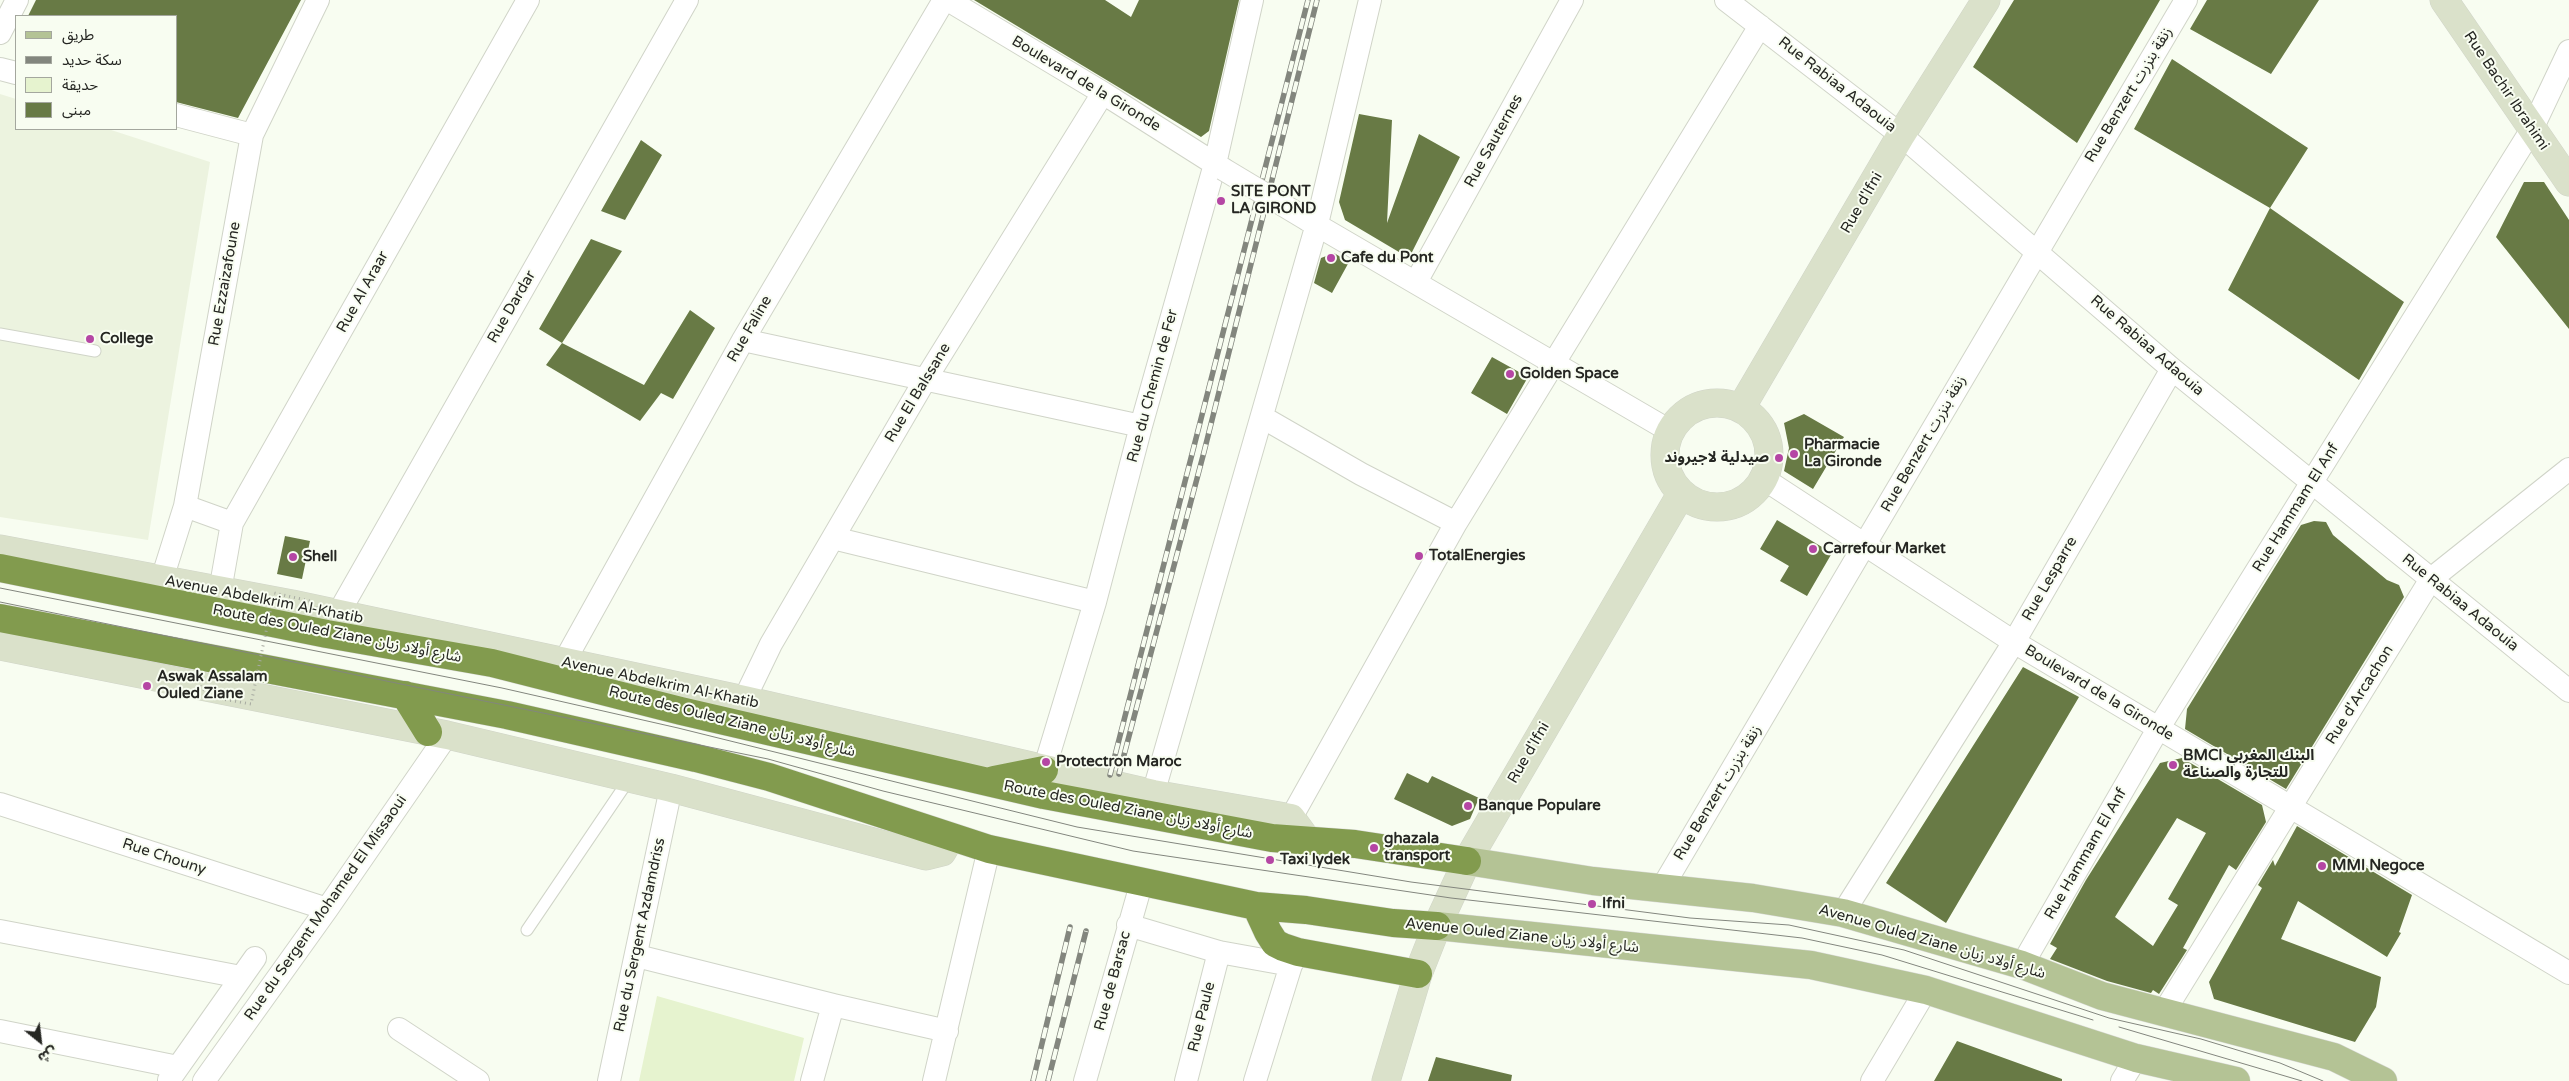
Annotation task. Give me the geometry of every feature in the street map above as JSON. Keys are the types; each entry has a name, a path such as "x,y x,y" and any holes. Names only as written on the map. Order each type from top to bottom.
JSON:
{"highway":[{"path":"13,570 64,561"},
{"name":"Route des Ouled Ziane شارع أولاد زيان","path":"13,570 326,634 492,663 681,711 985,782 1243,833 1355,844 1467,861"},
{"path":"0,618 507,715 769,777 989,850 1256,906 1276,943 1295,958 1418,974"},
{"path":"470,642 492,663"},
{"path":"405,695 437,733"},
{"path":"985,782 1044,770"},
{"name":"Avenue Ouled Ziane شارع أولاد زيان","path":"1256,906 1437,926"}],"main road":[{"name":"Avenue Ouled Ziane شارع أولاد زيان","path":"1467,861 1593,881 1753,898 1843,913 2022,965 2102,996 2334,1057 2383,1081"},
{"name":"Avenue Ouled Ziane شارع أولاد زيان","path":"1437,926 1811,965 1926,990 2136,1058 2236,1081"}],"street":[{"path":"0,33 17,0"},
{"name":"Rue Ezzaizafoune","path":"162,579 185,506 252,135 318,0"},
{"name":"Rue Al Araar","path":"220,591 232,523 528,0"},
{"name":"Rue Dardar","path":"330,613 687,0"},
{"name":"Rue Faline","path":"564,662 743,340 944,0"},
{"name":"Boulevard de la Gironde","path":"948,0 1312,222"},
{"name":"Rue du Chemin de Fer","path":"1044,770 1095,602 1141,426 1219,166 1252,0"},
{"path":"1153,794 1262,417 1370,0"},
{"name":"Rue Sauternes","path":"1416,282 1572,0"},
{"name":"Rue Rabiaa Adaouia","path":"1726,0 1901,136 2172,369 2569,691"},
{"name":"Rue d'Ifni","path":"1742,408 1901,136 1986,0"},
{"name":"Rue Benzert زنقة بنزرت","path":"1662,888 2186,0"},
{"name":"Rue Bachir Ibrahimi","path":"2447,2 2569,182"},
{"path":"1307,840 1291,818 1456,523 1760,26"},
{"name":"Rue Hammam El Anf","path":"2022,965 2158,729 2532,129 2569,51"},
{"path":"0,69 15,73"},
{"name":"Rue El Balssane","path":"744,700 771,644 925,380 1103,93"},
{"path":"178,116 252,135"},
{"path":"1312,222 1552,364 1670,431"},
{"path":"743,340 1141,426"},
{"name":"Rue Lesparre","path":"1843,913 2014,642 2172,369"},
{"path":"1715,403 1742,408 1753,416 1762,427 1768,439 1769,460 1764,480 1746,499 1719,508 1706,507 1681,494 1671,481 1665,464 1665,448 1670,431 1678,420 1701,405 1715,403"},
{"path":"1262,417 1361,474 1456,523"},
{"name":"Rue d'Arcachon","path":"2164,1012 2431,579 2569,469"},
{"name":"Boulevard de la Gironde","path":"1764,480 2014,642 2569,973"},
{"name":"Rue d'Ifni","path":"1386,1081 1418,974 1437,926 1467,861 1681,494"},
{"path":"185,506 232,523"},
{"path":"833,538 1095,602"},
{"name":"Avenue Abdelkrim Al-Khatib","path":"0,549 162,579 470,642 744,700 1153,794 1291,818"},
{"path":"0,646 437,733 671,788 926,856 942,852 950,838"},
{"name":"Rue du Sergent Mohamed El Missaoui","path":"204,1081 327,909 437,733"},
{"name":"Rue du Sergent Azdamdriss","path":"609,1081 637,956 671,788"},
{"name":"Rue Chouny","path":"0,804 327,909"},
{"path":"934,1081 989,850"},
{"name":"Rue de Barsac","path":"1085,1081 1142,881"},
{"path":"1128,925 1219,952 1295,958 1255,1081"},
{"path":"0,931 241,977"},
{"name":"Rue Paule","path":"1186,1081 1219,952"},
{"path":"637,956 833,1005 947,1031"},
{"path":"0,1031 173,1074 255,958"},
{"path":"1872,1081 1926,990"},
{"path":"812,1081 833,1005"},
{"path":"399,1029 478,1081"},
{"path":"2122,1081 2136,1058"}],"lane":[{"path":"0,334 95,351"},
{"path":"527,930 630,778"}],"path":[{"path":"200,686 211,697 251,704 274,593 310,601 330,613"}],"shaded area":[{"name":"College","path":"0,94 15,99 15,130 111,130 210,162 148,540 0,517"}],"green space":[{"path":"657,996 804,1038 794,1081 639,1081"}],"building":[{"path":"36,0 301,0 238,118 178,103 178,15 28,15"},
{"path":"974,0 1105,0 1131,17 1139,0 1239,0 1209,131 1201,137"},
{"path":"2014,0 2160,0 2077,143 1973,67"},
{"path":"2207,0 2319,0 2271,74 2190,29"},
{"path":"2172,59 2308,148 2270,208 2134,129"},
{"path":"1359,114 1392,120 1387,223 1419,134 1460,157 1409,258 1345,220 1339,202"},
{"path":"641,140 662,155 625,220 601,211"},
{"path":"2524,182 2544,182 2569,220 2569,329 2496,237"},
{"path":"2270,208 2404,302 2359,380 2228,290"},
{"path":"591,239 622,251 562,343 539,329"},
{"path":"1334,253 1349,262 1332,293 1314,283 1321,258"},
{"path":"690,310 715,328 673,399 661,393 640,421 546,365 562,343 644,385"},
{"path":"1492,357 1528,377 1507,414 1471,393"},
{"path":"1804,414 1844,437 1813,489 1784,471 1789,448 1784,423"},
{"path":"1777,520 1832,553 1807,596 1780,581 1789,566 1760,549"},
{"path":"2314,521 2326,522 2333,535 2387,580 2399,585 2404,597 2286,789 2185,729 2187,709 2301,525"},
{"name":"Shell","path":"285,536 310,541 302,579 277,574"},
{"path":"2023,667 2079,697 1946,923 1886,883"},
{"path":"2182,758 2262,805 2266,822 2236,870 2229,865 2183,948 2187,950 2159,994 2153,990 2151,993 2107,981 2050,959 2057,948 2050,944 2086,880 2160,763","holes":["2177,818 2206,833 2168,899 2178,905 2153,946 2115,917"]},
{"path":"1407,773 1428,783 1432,776 1479,798 1470,819 1452,826 1394,799"},
{"path":"2297,826 2412,895 2399,932 2401,933 2387,957 2298,901 2281,939 2381,977 2376,1007 2355,1042 2214,999 2209,982 2262,888 2258,885 2273,860 2275,866"},
{"path":"1957,1041 2062,1079 2062,1081 1934,1081"},
{"path":"1436,1057 1512,1075 1511,1081 1428,1081"}],"tram line":[{"path":"0,588 502,688 678,728 1077,827 1411,882 1690,918 1789,925 1904,950 2109,1018 2201,1039 2280,1063 2323,1081"},
{"path":"0,602 768,759 883,791 1133,851 1451,898 1802,938 1882,955 2093,1020"},
{"path":"2119,1027 2302,1081"}],"railway":[{"path":"1110,775 1308,0"},
{"path":"1119,774 1204,452 1317,0"},
{"path":"1033,1081 1070,927"},
{"path":"1048,1081 1086,931"}],"place":[{"name":"SITE PONT LA GIROND","path":"1221,201"},
{"name":"Cafe du Pont","path":"1331,258"},
{"name":"College","path":"90,339"},
{"name":"Golden Space","path":"1510,374"},
{"name":"Pharmacie La Gironde","path":"1794,454"},
{"name":"صيدلية لاجيروند","path":"1779,458"},
{"name":"Carrefour Market","path":"1813,549"},
{"name":"TotalEnergies","path":"1419,556"},
{"name":"Shell","path":"293,557"},
{"name":"Aswak Assalam Ouled Ziane","path":"147,686"},
{"name":"Protectron Maroc","path":"1046,762"},
{"name":"BMCI البنك المغربي للتجارة والصناعة","path":"2173,765"},
{"name":"Banque Populare","path":"1468,806"},
{"name":"ghazala transport","path":"1374,848"},
{"name":"Taxi lydek","path":"1270,860"},
{"name":"MMI Negoce","path":"2322,866"},
{"name":"Ifni","path":"1592,904"}]}
